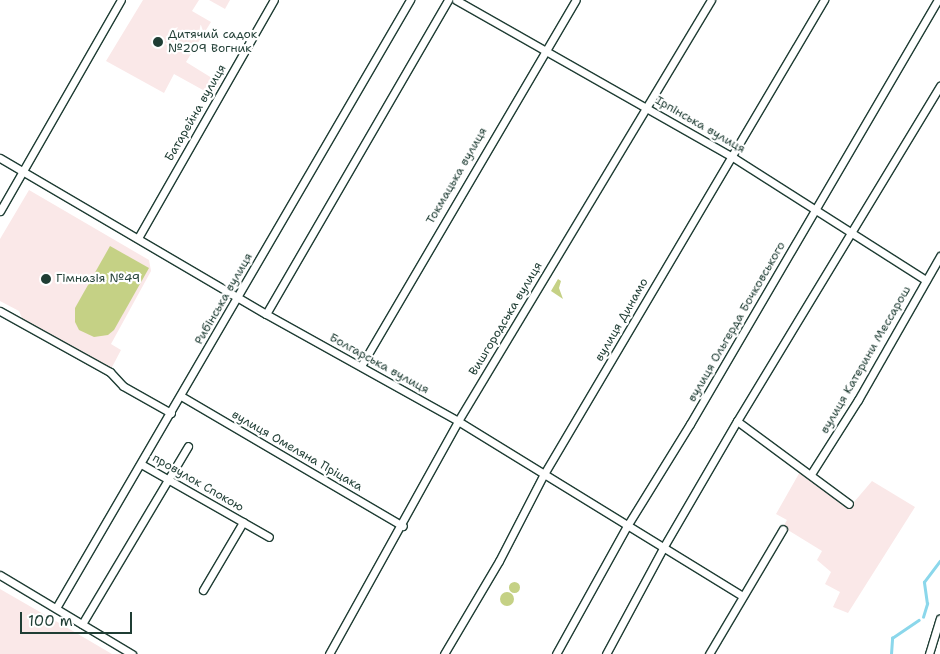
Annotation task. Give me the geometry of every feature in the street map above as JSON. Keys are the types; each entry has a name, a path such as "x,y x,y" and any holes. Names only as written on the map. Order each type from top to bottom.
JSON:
{"street":[{"path":"0,211 122,0"},
{"name":"Батарейна вулиця","path":"138,238 274,0"},
{"name":"Рибінська вулиця","path":"56,608 239,297 410,0"},
{"path":"266,314 448,0"},
{"name":"Ірпінська вулиця","path":"456,0 546,49 731,156 926,280"},
{"name":"Токмацька вулиця","path":"361,366 576,0"},
{"name":"Вишгородська вулиця","path":"329,654 403,526 458,421 711,0"},
{"name":"вулиця Динамо","path":"444,654 500,561 544,474 824,0"},
{"name":"вулиця Ольгерда Бочковського","path":"556,654 627,526 938,0"},
{"path":"606,654 663,548 737,421 940,86"},
{"name":"Болгарська вулиця","path":"0,158 266,314 458,421 742,596"},
{"name":"вулиця Катерини Мессарош","path":"811,474 858,400 940,256"},
{"path":"0,312 110,372 123,386 171,413"},
{"name":"вулиця Омеляна Пріцака","path":"181,396 403,526"},
{"path":"737,421 849,504"},
{"path":"82,624 188,446"},
{"name":"провулок Спокою","path":"141,464 269,537"},
{"name":"провулок Спокою","path":"203,590 243,522"},
{"path":"709,654 742,596 784,529"},
{"path":"0,575 132,654"},
{"path":"929,654 940,619"}],"shaded area":[{"name":"Дитячий садок №209 Вогник","path":"143,0 199,0 192,11 211,22 186,62 220,83 212,95 174,74 164,93 106,61"},
{"name":"Дитячий садок №209 Вогник","path":"209,0 230,0 225,9"},
{"name":"Гімназія №49","path":"29,190 149,260 151,271 111,344 121,350 111,369 22,318 19,311 0,301 0,239"},
{"path":"801,470 843,502 854,502 872,481 915,507 848,613 833,607 840,592 825,584 831,572 817,560 822,551 783,527 787,520 776,514"},
{"path":"0,589 66,627 112,654 0,654"}],"green space":[{"path":"110,246 149,268 114,330 108,335 94,337 79,330 75,322 75,308"},
{"path":"558,279 561,281 559,288 563,299 551,291"},
{"path":"514,581 520,587 514,593 508,587"},
{"path":"507,592 512,594 514,599 512,604 507,606 502,604 500,599 502,594"}],"waterway":[{"path":"923,617 927,604 924,582 940,561"},
{"path":"891,654 892,638 919,620"}],"place":[{"name":"Дитячий садок №209 Вогник","path":"158,42"},
{"name":"Гімназія №49","path":"46,279"}]}
